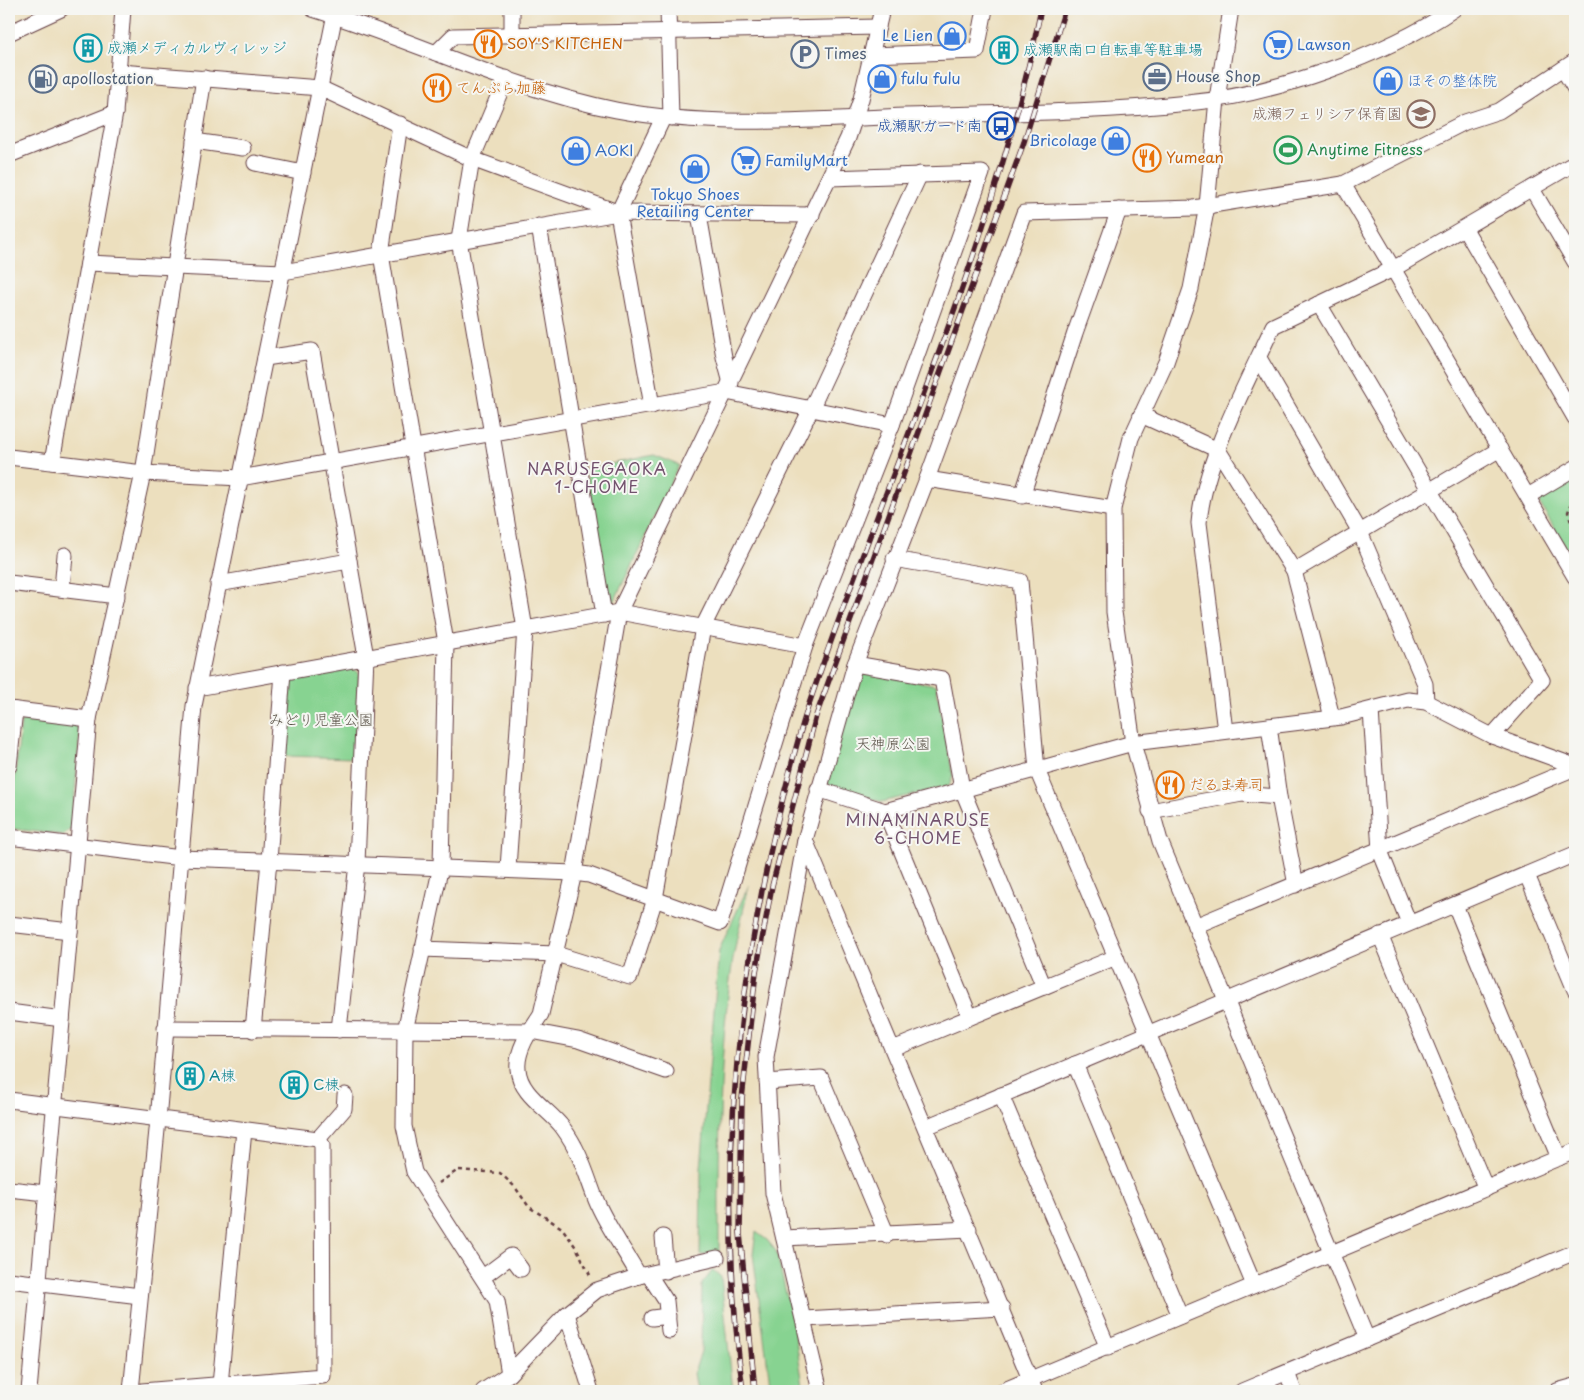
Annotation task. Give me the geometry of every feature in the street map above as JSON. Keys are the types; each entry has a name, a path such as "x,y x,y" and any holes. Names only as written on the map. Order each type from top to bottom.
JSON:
{"street":[{"path":"9,33 61,9"},
{"path":"52,462 115,113 120,72 123,9"},
{"path":"312,9 336,12 436,53 585,103 667,118 743,122 1026,112 1189,103 1217,99 1301,78 1369,54 1445,11"},
{"path":"512,9 512,33"},
{"path":"652,406 618,213 667,118 668,9"},
{"path":"652,1318 668,1324 666,1301 644,1275 596,1201 581,1156 570,1138 559,1123 524,1089 517,1068 530,1031 541,1014 574,872 612,614 728,388 830,178 856,118 882,9"},
{"path":"872,55 977,51 985,9"},
{"path":"1231,9 1217,99 1208,206 1199,257 1182,321 1166,362 1140,415 1122,466 1113,509 1114,612 1133,743 1160,842 1367,1339"},
{"path":"131,1391 158,1120 194,706 336,12"},
{"path":"436,53 453,36 512,33 668,32 878,27"},
{"path":"820,1391 773,1194 766,1057 805,840 855,664 894,559 927,479 1024,213 1208,206 1342,184 1465,122 1499,111 1569,65 1575,89"},
{"path":"120,72 320,88 472,159 618,213"},
{"path":"29,1391 89,719 143,473 204,78"},
{"path":"506,78 472,159 459,240 490,434 525,629 508,868"},
{"path":"9,155 115,113"},
{"path":"400,124 381,254 446,643 441,866 405,1031 404,1126 414,1172 497,1300 509,1374"},
{"path":"194,141 243,148"},
{"path":"256,163 303,173"},
{"path":"1225,731 1199,523 1203,496 1218,450 1273,326 1393,269 1465,229 1575,163"},
{"path":"9,837 181,858 508,868 574,872 589,875 720,923 805,646 892,425 982,173 830,178"},
{"path":"422,949 556,954 630,976 655,899 703,627 811,409 920,174"},
{"path":"1342,184 1575,577"},
{"path":"1532,189 1575,262"},
{"path":"1022,496 1075,333 1119,210"},
{"path":"88,263 282,272 618,213 812,215"},
{"path":"699,215 728,388"},
{"path":"539,226 571,420 612,614"},
{"path":"1465,229 1575,418"},
{"path":"1319,304 1542,680 1492,736"},
{"path":"265,358 312,350 366,657 357,863 339,1030"},
{"path":"1259,358 1360,532 1425,684 1426,702"},
{"path":"9,457 143,473 240,478 652,406 728,388 811,409 892,425"},
{"path":"1140,415 1218,450 1294,571 1332,717"},
{"path":"1294,571 1500,449"},
{"path":"1528,496 1575,468"},
{"path":"927,479 1022,496 1113,509"},
{"path":"62,589 66,555"},
{"path":"894,559 1020,581 1037,770 1254,1285"},
{"path":"218,584 349,561"},
{"path":"9,583 117,596"},
{"path":"197,688 612,614 703,627 805,646"},
{"path":"855,664 942,679 962,788 1044,987"},
{"path":"253,1030 269,861 283,672"},
{"path":"818,789 885,811 962,788 1037,770 1133,743 1332,717 1371,710 1408,700 1426,702 1492,736 1575,767"},
{"path":"9,766 12,709 89,719"},
{"path":"1371,710 1380,851 1410,923"},
{"path":"1269,726 1279,797 1296,885"},
{"path":"1195,926 1380,851 1575,767"},
{"path":"1150,811 1242,794 1279,797"},
{"path":"885,811 970,1017"},
{"path":"805,840 1033,1385"},
{"path":"926,1127 1575,854"},
{"path":"1527,875 1575,990"},
{"path":"1455,905 1559,1158"},
{"path":"9,924 70,931"},
{"path":"1380,935 1486,1189"},
{"path":"893,1049 1116,956"},
{"path":"9,1012 62,1019"},
{"path":"165,1028 530,1031 578,1040 666,1071"},
{"path":"1075,1064 1180,1316"},
{"path":"767,1082 821,1078 887,1235"},
{"path":"318,1139 344,1109 345,1094"},
{"path":"1001,1095 1108,1348"},
{"path":"9,1100 318,1139 322,1145 323,1376 142,1391"},
{"path":"220,1385 244,1130"},
{"path":"1002,1391 1033,1385 1108,1348 1180,1316 1575,1151"},
{"path":"9,1189 46,1193"},
{"path":"784,1238 969,1230"},
{"path":"663,1236 666,1271"},
{"path":"483,1276 511,1256 521,1269"},
{"path":"483,1391 509,1374 567,1314 597,1290 644,1275 717,1258"},
{"path":"1242,1391 1367,1339 1574,1258"},
{"path":"9,1280 140,1296"},
{"path":"804,1319 1002,1308"},
{"path":"567,1314 591,1391"},
{"path":"1287,1373 1294,1391"},
{"path":"1558,1391 1575,1386"}],"path":[{"path":"1575,495 1568,512 1575,536"},
{"path":"426,1192 458,1170 500,1173 515,1187 530,1207 562,1228 577,1249 597,1290"}],"green space":[{"path":"654,455 679,465 614,602 608,601 586,469"},
{"path":"1575,476 1575,563 1540,504 1541,497"},
{"name":"みどり児童公園","path":"350,666 359,673 354,758 284,756 288,685 296,676"},
{"name":"天神原公園","path":"868,672 936,685 953,776 949,786 882,802 826,783 857,675"},
{"path":"27,718 76,725 80,731 72,828 63,835 14,829 10,822 21,722"},
{"path":"749,885 733,959 724,1031 720,1105 719,1251 717,1254 700,1255 701,1168 719,950"},
{"path":"756,1232 767,1240 776,1251 793,1322 804,1391 771,1391 753,1254"},
{"path":"713,1270 721,1277 733,1391 697,1391 694,1373 701,1351 702,1284"}],"railway":[{"path":"743,1391 735,1321 730,1181 739,1043 759,904 793,756 807,710 837,623 966,276 995,188 1020,99 1041,9"},
{"path":"755,1391 740,1233 742,1099 756,972 772,886 816,716 1024,142 1065,9"}],"place":[{"name":"Le Lien","path":"952,36"},
{"name":"SOY'S KITCHEN","path":"488,44"},
{"name":"Lawson","path":"1278,45"},
{"name":"成瀬メディカルヴィレッジ","path":"88,48"},
{"name":"成瀬駅南口自転車等駐車場","path":"1004,50"},
{"name":"Times","path":"805,54"},
{"name":"House Shop","path":"1157,77"},
{"name":"apollostation","path":"43,79"},
{"name":"fulu fulu","path":"882,79"},
{"name":"ほその整体院","path":"1388,81"},
{"name":"てんぷら加藤","path":"437,88"},
{"name":"成瀬フェリシア保育園","path":"1421,114"},
{"name":"成瀬駅ガード南","path":"1001,126"},
{"name":"Bricolage","path":"1116,141"},
{"name":"Anytime Fitness","path":"1288,150"},
{"name":"AOKI","path":"576,151"},
{"name":"Yumean","path":"1147,158"},
{"name":"FamilyMart","path":"746,161"},
{"name":"Tokyo Shoes Retailing Center","path":"695,169"},
{"name":"だるま寿司","path":"1170,785"},
{"name":"A棟","path":"190,1076"},
{"name":"C棟","path":"294,1085"}],"district":[{"name":"NARUSEGAOKA 1-CHOME","path":"597,478"},
{"name":"MINAMINARUSE 6-CHOME","path":"918,829"}]}
